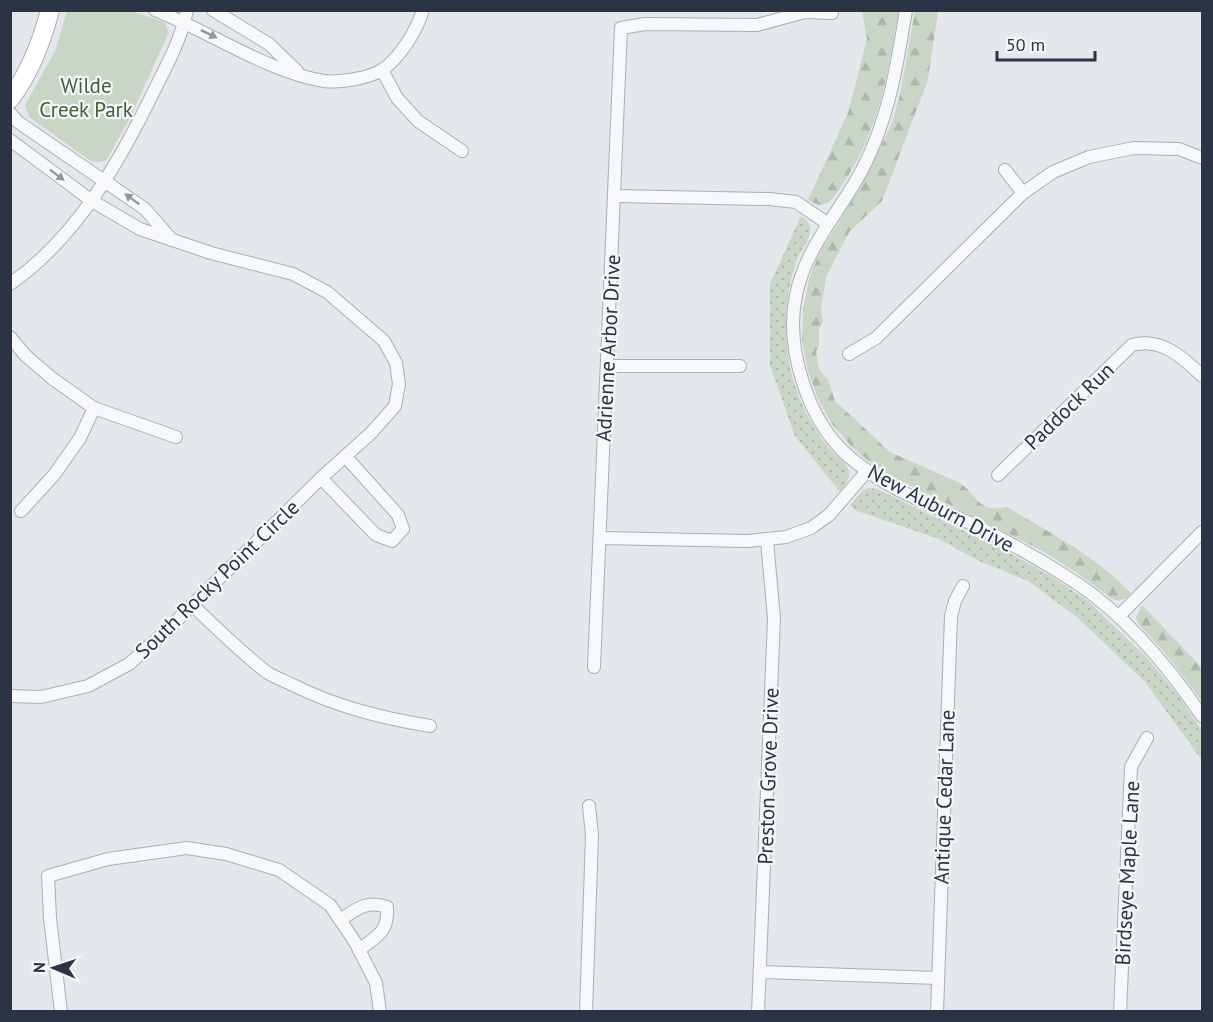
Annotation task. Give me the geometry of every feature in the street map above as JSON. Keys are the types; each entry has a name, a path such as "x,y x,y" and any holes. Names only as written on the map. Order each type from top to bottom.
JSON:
{"street":[{"path":"10,99 20,87 44,32 50,10"},
{"path":"155,10 186,16 268,63 326,81 350,81 382,70 407,45 423,10"},
{"path":"213,10 269,44 300,74"},
{"name":"New Auburn Drive","path":"906,10 883,124 863,169 827,223 806,262 796,296 793,327 796,357 805,390 821,422 844,453 867,471 887,484 979,527 1034,556 1080,585 1119,616 1151,649 1203,716"},
{"name":"Adrienne Arbor Drive","path":"594,668 621,28 645,24 758,25 805,12 832,13"},
{"path":"10,284 48,251 92,201 106,181 134,132 186,16"},
{"path":"382,70 397,98 418,121 462,151"},
{"path":"10,113 18,122 146,209 173,241"},
{"path":"10,140 92,201 140,229 173,241"},
{"path":"849,354 876,338 1023,193 1053,172 1089,157 1134,148 1179,149 1203,158"},
{"path":"1005,170 1023,193"},
{"path":"615,196 769,199 796,202 827,223"},
{"name":"South Rocky Point Circle","path":"10,696 40,697 88,686 129,664 321,478 346,457 395,406 399,384 396,363 384,341 327,292 293,274 173,241"},
{"path":"10,337 26,356 52,379 94,408 176,437"},
{"name":"Paddock Run","path":"998,475 1132,345 1143,342 1159,343 1203,376"},
{"path":"608,366 740,366"},
{"path":"21,511 61,466 80,438 94,408"},
{"path":"321,478 376,535 392,541 403,529 398,515 346,457"},
{"path":"600,538 767,541 786,537 811,528 829,515 867,471"},
{"path":"1119,616 1203,532"},
{"name":"Preston Grove Drive","path":"758,1011 774,618 767,541"},
{"name":"Antique Cedar Lane","path":"937,1011 951,616 955,601 963,586"},
{"path":"192,605 239,649 270,674 309,693 353,710 430,726"},
{"name":"Birdseye Maple Lane","path":"1120,1011 1131,767 1147,738"},
{"path":"586,1011 592,835 589,806"},
{"path":"62,1011 48,876 108,859 186,848 226,854 279,870 330,905 359,950 376,983 380,1011"},
{"path":"340,920 362,906 377,904 387,907 388,921 380,934 359,950"},
{"path":"760,972 938,978"}],"green space":[{"name":"Wilde Creek Park","path":"67,11 130,11 164,22 169,32 130,118 106,161 92,162 29,117 25,105 55,51"},
{"path":"862,11 899,11 886,79 874,122 856,163 832,199 820,205 808,200 848,113 867,39"},
{"path":"915,11 938,11 928,80 882,201 850,231 826,277 821,310 823,322 819,328 819,345 816,352 819,368 828,379 835,401 890,452 960,483 984,506 1007,507 1072,546 1103,568 1131,593 1118,601 1041,550 873,465 851,446 832,424 818,399 808,371 802,341 803,309 809,279 820,252 863,183 892,123 900,94"},
{"path":"801,216 808,222 810,234 797,259 788,295 786,331 788,355 797,392 808,415 828,447 848,468 849,478 840,492 795,436 770,365 770,284"},
{"path":"869,488 877,489 1008,552 1088,601 1148,659 1180,698 1202,731 1202,760 1145,682 1078,618 1028,581 977,560 939,539 855,510 850,505 862,491"},
{"path":"1142,605 1202,668 1202,701 1166,654 1138,623 1136,617"}]}
